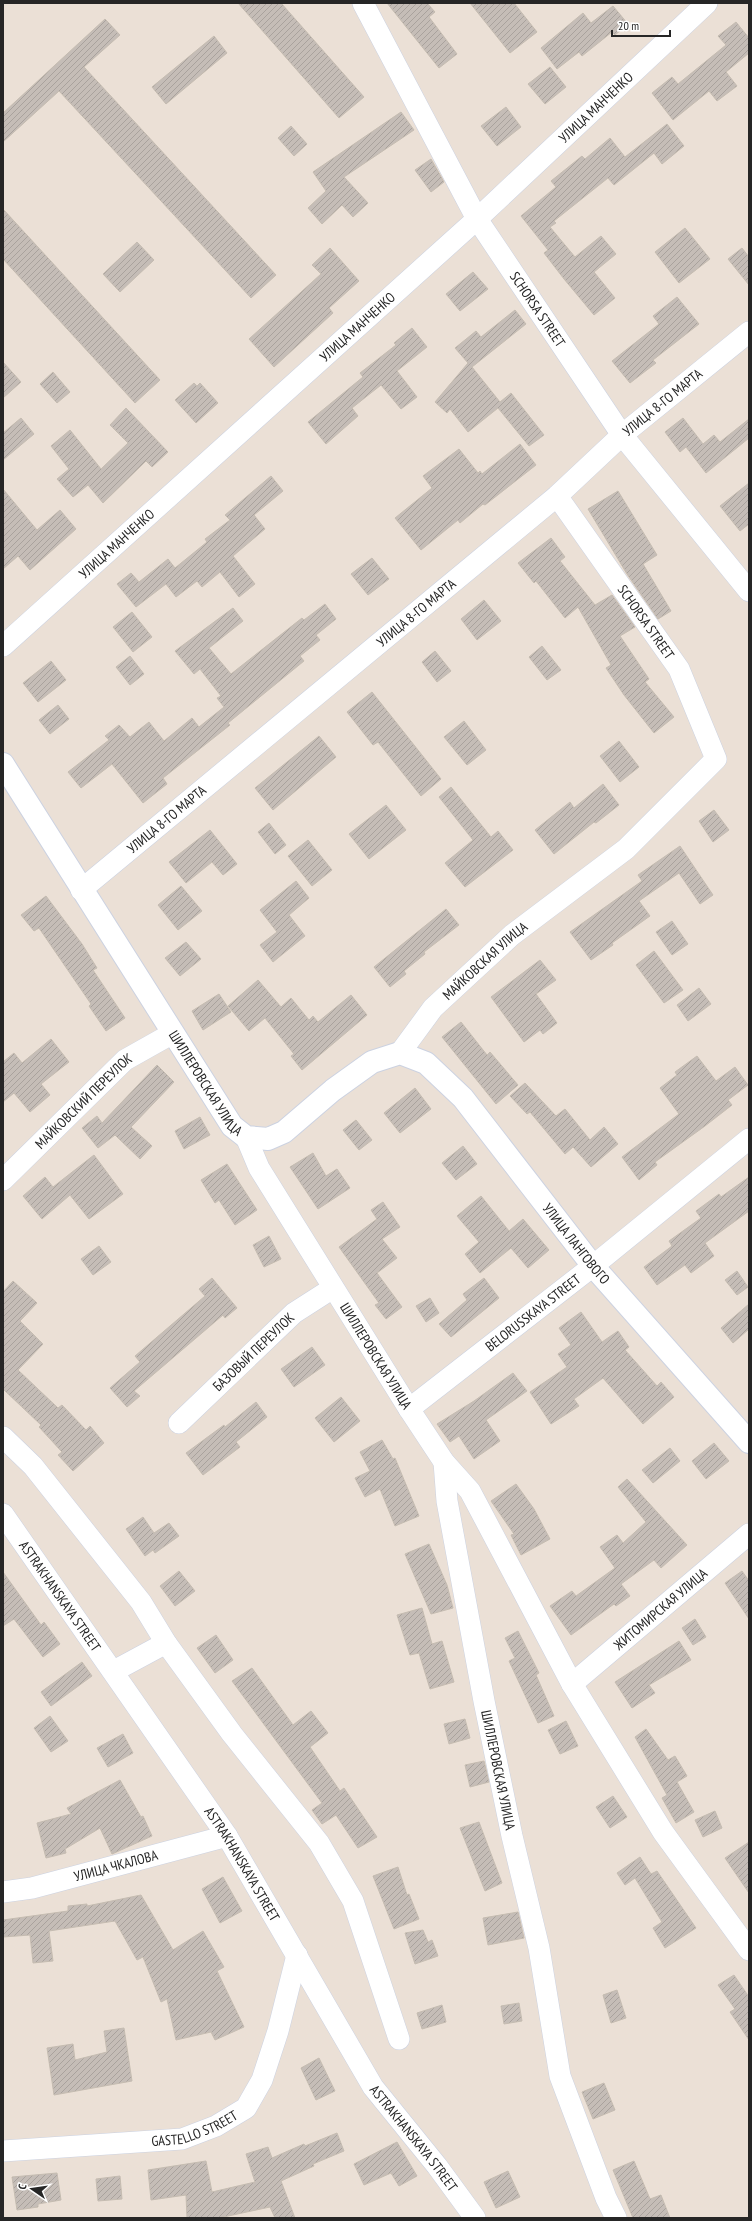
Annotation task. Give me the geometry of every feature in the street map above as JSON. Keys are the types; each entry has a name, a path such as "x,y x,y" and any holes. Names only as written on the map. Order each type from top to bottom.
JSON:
{"street":[{"name":"SCHORSA STREET","path":"363,3 477,219 622,435 749,591"},
{"name":"УЛИЦА МАНЧЕНКО","path":"3,646 477,219 707,3"},
{"name":"УЛИЦА 8-ГО МАРТА","path":"81,890 557,496 622,435 749,332"},
{"name":"SCHORSA STREET","path":"557,496 680,669 716,759"},
{"name":"МАЙКОВСКАЯ УЛИЦА","path":"400,1053 433,1008 512,935 626,849 716,759"},
{"name":"ШИЛЛЕРОВСКАЯ УЛИЦА","path":"5,772 232,1126 246,1138 259,1168 408,1409 444,1462 470,1491 572,1684 663,1832 746,1937"},
{"name":"МАЙКОВСКИЙ ПЕРЕУЛОК","path":"3,1180 125,1060 173,1033"},
{"path":"246,1138 268,1139 284,1132 333,1090 372,1062 400,1053"},
{"name":"УЛИЦА ЛАНГОВОГО","path":"400,1053 426,1063 463,1098 593,1266 749,1442"},
{"name":"BELORUSSKAYA STREET","path":"408,1409 593,1266 749,1139"},
{"name":"БАЗОВЫЙ ПЕРЕУЛОК","path":"179,1423 294,1312 333,1288"},
{"path":"3,1436 33,1466 136,1595 166,1643 232,1734 319,1844 353,1901 399,2039"},
{"name":"ШИЛЛЕРОВСКАЯ УЛИЦА","path":"444,1462 447,1501 484,1701 512,1836 538,1948 560,2076 606,2198"},
{"name":"ASTRAKHANSKAYA STREET","path":"3,1514 114,1671 227,1836 373,2087 437,2166 475,2218"},
{"name":"ЖИТОМИРСКАЯ УЛИЦА","path":"572,1684 749,1534"},
{"path":"114,1671 166,1643"},
{"name":"УЛИЦА ЧКАЛОВА","path":"3,1892 32,1888 227,1836"},
{"name":"GASTELLO STREET","path":"3,2151 182,2139 216,2126 246,2108 262,2080 278,2031 297,1956"},
{"path":"606,2198 610,2218"},
{"path":"606,2198 616,2218"}],"building":[{"path":"238,3 281,3 364,97 339,118"},
{"path":"387,3 427,3 435,12 429,17 457,54 439,68"},
{"path":"470,3 514,3 537,32 510,53"},
{"path":"613,6 628,24 615,35 612,32 582,56 579,52 557,69 541,48 583,13 591,23"},
{"path":"105,19 120,35 84,67 276,275 251,298 59,91 3,142 3,113"},
{"path":"736,22 749,38 749,53 726,72 737,86 717,101 709,91 673,120 652,93 672,77 678,84 726,45 718,36"},
{"path":"214,36 227,53 166,104 152,87"},
{"path":"550,67 566,87 545,104 528,84"},
{"path":"506,107 521,127 497,146 481,126"},
{"path":"401,112 414,130 344,177 368,203 353,217 342,205 322,224 308,208 326,191 313,172"},
{"path":"667,124 684,146 662,164 654,153 614,185 608,178 554,221 556,223 550,227 575,257 601,236 616,254 594,272 615,298 594,315 544,253 548,250 521,216 556,187 551,181 582,156 585,159 610,138 625,157"},
{"path":"291,126 307,144 294,156 278,138"},
{"path":"431,159 444,182 431,192 415,170"},
{"path":"3,209 160,380 135,403 3,259"},
{"path":"685,228 710,259 679,283 655,252"},
{"path":"137,242 154,260 120,292 103,274"},
{"path":"330,248 359,281 329,308 333,313 274,367 249,339 321,274 312,265"},
{"path":"742,248 749,257 749,285 728,259"},
{"path":"473,272 488,289 460,311 446,294"},
{"path":"677,297 699,324 653,360 656,363 630,383 612,361 659,324 653,316"},
{"path":"515,310 526,324 472,367 500,402 511,393 544,435 529,446 498,408 468,432 450,409 447,413 435,402 468,363 455,348 476,331 481,337"},
{"path":"412,328 427,347 397,371 417,397 401,409 381,385 352,408 358,416 326,444 308,422 363,377 360,373 396,345 394,343"},
{"path":"3,362 21,382 3,398"},
{"path":"53,372 70,392 57,403 40,384"},
{"path":"194,383 197,386 200,383 218,403 196,423 175,400"},
{"path":"126,408 168,452 152,467 146,461 103,503 88,485 73,497 57,479 69,469 51,446 70,430 101,469 128,443 110,425"},
{"path":"21,418 34,434 3,460 3,433"},
{"path":"683,418 703,444 714,435 720,442 749,419 749,438 706,473 686,447 680,452 665,432"},
{"path":"520,444 536,465 460,523 458,520 421,550 395,518 432,488 423,476 459,449 478,473 480,471 482,474"},
{"path":"271,476 283,491 254,515 265,529 233,556 255,584 239,597 220,572 202,587 197,581 176,597 166,584 136,607 117,584 131,573 139,582 168,559 175,568 207,542 205,539 230,520 225,515"},
{"path":"749,483 749,524 740,531 720,506"},
{"path":"3,489 37,530 60,510 76,529 30,570 18,556 3,569"},
{"path":"618,491 657,555 643,564 671,611 658,619 627,574 588,509"},
{"path":"551,538 565,557 560,561 595,605 612,595 635,627 620,636 649,679 645,682 674,717 654,733 624,695 606,668 611,665 578,607 565,618 536,581 534,583 518,563"},
{"path":"372,558 389,579 368,595 351,574"},
{"path":"484,600 501,621 477,640 461,619"},
{"path":"325,604 336,619 316,635 320,640 300,656 304,661 228,723 230,725 163,778 167,784 143,803 112,764 81,788 68,772 109,740 105,736 119,725 130,737 149,722 164,741 192,718 199,727 224,707 217,698 221,696 200,669 194,674 175,651 233,608 243,621 209,648 231,674 302,618 304,620"},
{"path":"132,612 152,637 133,652 113,627"},
{"path":"542,646 561,670 547,680 529,657"},
{"path":"435,651 451,671 437,682 422,662"},
{"path":"130,656 144,674 130,685 116,667"},
{"path":"51,661 66,680 38,702 23,683"},
{"path":"372,692 441,779 421,796 378,742 373,745 347,712"},
{"path":"58,705 69,719 50,734 39,720"},
{"path":"464,721 486,750 467,765 444,737"},
{"path":"319,736 336,757 273,810 255,788"},
{"path":"619,741 639,767 620,782 600,756"},
{"path":"603,784 619,805 596,823 594,822 554,854 535,830 570,802 574,808"},
{"path":"451,787 491,837 498,831 513,850 465,887 445,863 473,840 439,797"},
{"path":"386,805 406,830 369,859 349,834"},
{"path":"714,810 729,830 713,842 699,821"},
{"path":"269,823 286,845 275,854 258,832"},
{"path":"210,830 237,864 223,875 212,862 186,883 169,862"},
{"path":"308,840 332,870 312,886 288,856"},
{"path":"680,846 713,895 700,904 679,873 639,901 650,916 591,960 570,932 642,881 638,875"},
{"path":"296,881 309,898 289,915 305,936 273,962 260,945 277,932 260,910"},
{"path":"181,886 202,911 178,930 158,905"},
{"path":"46,896 82,944 97,968 93,970 125,1018 106,1031 89,1006 91,1004 39,928 34,931 21,915"},
{"path":"446,909 459,925 424,952 425,954 404,971 406,974 390,987 374,967"},
{"path":"672,921 688,944 672,955 656,932"},
{"path":"186,942 201,959 180,976 165,958"},
{"path":"654,951 683,990 664,1003 636,965"},
{"path":"540,960 556,980 536,994 557,1023 543,1034 540,1030 524,1042 491,997"},
{"path":"258,980 281,1007 291,998 309,1020 313,1016 318,1022 351,995 367,1015 302,1070 291,1056 294,1054 265,1018 249,1031 228,1006"},
{"path":"699,988 711,1004 688,1021 677,1005"},
{"path":"219,994 231,1012 203,1030 192,1011"},
{"path":"461,1022 487,1055 490,1052 518,1085 496,1104 442,1037"},
{"path":"51,1039 69,1062 41,1084 50,1095 30,1112 14,1093 3,1102 3,1062 14,1053 22,1063"},
{"path":"697,1056 716,1081 735,1067 748,1085 728,1100 732,1105 655,1162 657,1165 639,1180 622,1157 679,1114 660,1088 677,1075 675,1072"},
{"path":"157,1065 174,1082 131,1127 152,1146 140,1159 115,1135 98,1148 82,1128 97,1116 102,1123"},
{"path":"525,1083 556,1116 565,1109 590,1140 604,1127 618,1144 591,1167 573,1147 565,1154 530,1112 527,1114 510,1096"},
{"path":"415,1088 431,1109 400,1133 384,1113"},
{"path":"200,1117 210,1135 184,1149 175,1131"},
{"path":"356,1120 372,1140 359,1150 343,1130"},
{"path":"463,1146 477,1164 456,1180 442,1163"},
{"path":"313,1153 326,1176 337,1169 350,1188 318,1209 290,1167"},
{"path":"94,1155 123,1194 89,1219 70,1195 42,1219 23,1196 45,1177 53,1187"},
{"path":"227,1164 257,1210 235,1225 219,1200 215,1203 201,1180"},
{"path":"749,1177 749,1211 705,1243 714,1256 691,1273 685,1265 657,1285 644,1267 672,1246 669,1241 701,1218 696,1211 719,1194 721,1197"},
{"path":"481,1196 509,1231 523,1219 549,1250 528,1268 511,1248 480,1273 465,1254 479,1242 457,1216"},
{"path":"383,1202 400,1227 382,1239 397,1258 377,1273 402,1307 386,1319 375,1305 379,1303 339,1247 377,1219 371,1210"},
{"path":"269,1236 281,1259 264,1267 253,1245"},
{"path":"99,1246 111,1262 93,1275 81,1259"},
{"path":"737,1271 748,1287 737,1295 725,1280"},
{"path":"212,1278 237,1308 225,1318 223,1315 134,1391 140,1396 127,1407 110,1388 140,1362 135,1356 205,1296 199,1289"},
{"path":"484,1278 499,1298 451,1337 439,1324 467,1300 463,1294"},
{"path":"13,1281 37,1303 20,1321 43,1344 18,1370 58,1408 62,1405 86,1430 90,1426 104,1443 73,1471 58,1455 62,1452 39,1427 41,1425 3,1389 3,1292"},
{"path":"430,1298 439,1313 426,1322 416,1306"},
{"path":"749,1304 749,1329 733,1343 721,1328"},
{"path":"581,1312 602,1342 618,1331 629,1347 625,1350 657,1386 661,1382 674,1397 643,1424 603,1378 574,1399 579,1406 551,1424 530,1392 567,1367 558,1354 571,1345 559,1328"},
{"path":"312,1347 325,1365 294,1387 281,1369"},
{"path":"513,1373 527,1391 486,1420 500,1441 474,1459 459,1436 450,1442 437,1424 474,1401"},
{"path":"341,1397 360,1421 334,1442 315,1418"},
{"path":"256,1402 267,1417 236,1442 240,1447 203,1475 186,1453 224,1425 225,1427"},
{"path":"382,1440 393,1459 395,1458 419,1516 395,1526 380,1489 365,1497 355,1478 370,1471 360,1452"},
{"path":"714,1443 729,1461 706,1479 692,1461"},
{"path":"670,1448 680,1461 653,1483 642,1470"},
{"path":"627,1479 687,1545 661,1568 654,1560 621,1584 630,1596 616,1606 614,1604 571,1635 550,1606 572,1591 576,1596 615,1568 600,1547 617,1535 623,1543 646,1522 618,1487"},
{"path":"516,1484 534,1509 550,1539 521,1555 511,1535 514,1534 491,1501"},
{"path":"143,1517 154,1533 169,1523 179,1536 155,1553 153,1550 145,1556 126,1529"},
{"path":"429,1544 447,1585 453,1608 431,1614 405,1554"},
{"path":"179,1571 195,1591 175,1606 160,1586"},
{"path":"742,1571 749,1581 749,1619 725,1583"},
{"path":"3,1572 41,1625 44,1622 60,1644 43,1657 14,1619 3,1626"},
{"path":"422,1608 432,1644 442,1641 454,1682 430,1689 419,1653 410,1655 397,1615"},
{"path":"695,1619 706,1637 693,1645 682,1628"},
{"path":"518,1631 539,1673 536,1675 554,1716 538,1723 509,1661 515,1658 505,1638"},
{"path":"216,1635 233,1660 215,1673 197,1648"},
{"path":"679,1641 691,1660 649,1685 655,1693 632,1708 615,1682"},
{"path":"82,1662 92,1676 51,1706 41,1692"},
{"path":"252,1668 293,1725 311,1711 328,1733 310,1747 340,1791 344,1788 377,1837 358,1848 336,1815 322,1824 312,1810 322,1803 232,1681"},
{"path":"50,1716 68,1741 51,1752 34,1728"},
{"path":"465,1719 470,1738 449,1744 444,1724"},
{"path":"566,1721 578,1746 560,1754 548,1730"},
{"path":"646,1729 668,1760 675,1756 687,1776 677,1782 694,1812 676,1823 662,1798 667,1795 635,1737"},
{"path":"123,1734 133,1753 108,1767 97,1748"},
{"path":"484,1761 489,1782 470,1787 465,1765"},
{"path":"120,1780 141,1817 143,1816 152,1836 112,1854 100,1828 65,1849 66,1853 46,1858 37,1823 71,1814 67,1808"},
{"path":"613,1796 627,1817 610,1828 596,1807"},
{"path":"715,1811 722,1828 703,1837 695,1820"},
{"path":"479,1822 502,1883 485,1891 460,1828"},
{"path":"749,1842 749,1893 725,1858"},
{"path":"640,1857 651,1874 657,1871 696,1928 665,1948 653,1928 662,1922 635,1878 625,1885 617,1873"},
{"path":"398,1867 407,1895 409,1894 419,1919 394,1929 373,1876"},
{"path":"223,1877 242,1911 220,1923 202,1889"},
{"path":"141,1895 173,1950 203,1931 224,1967 217,1971 244,2027 215,2040 211,2032 176,2040 167,1999 161,2002 143,1957 137,1960 115,1921 49,1931 53,1961 33,1963 30,1935 3,1937 3,1920 68,1911 68,1906 87,1904 87,1906"},
{"path":"518,1912 524,1938 488,1945 483,1918"},
{"path":"423,1930 428,1942 432,1940 438,1956 415,1964 405,1933"},
{"path":"734,1975 749,1997 749,2040 730,2012 735,2009 718,1985"},
{"path":"617,1990 626,2018 611,2023 603,1995"},
{"path":"519,2003 522,2021 504,2024 501,2006"},
{"path":"442,2005 446,2022 422,2029 417,2013"},
{"path":"124,2028 132,2081 54,2095 47,2048 73,2044 75,2060 107,2052 104,2031"},
{"path":"319,2058 335,2091 316,2100 301,2068"},
{"path":"604,2083 615,2110 593,2119 582,2092"},
{"path":"337,2133 344,2151 313,2164 314,2166 281,2181 295,2218 275,2218 270,2207 219,2218 187,2218 186,2195 151,2200 148,2170 206,2161 212,2192 255,2182 246,2154 268,2147 272,2158 304,2144 305,2146"},
{"path":"397,2142 417,2176 399,2186 391,2173 364,2185 354,2164"},
{"path":"634,2161 650,2199 661,2195 670,2218 633,2218 613,2170"},
{"path":"508,2171 520,2197 496,2208 484,2182"},
{"path":"57,2173 61,2200 38,2204 38,2207 17,2210 12,2177"},
{"path":"120,2176 122,2199 98,2201 96,2179"}]}
